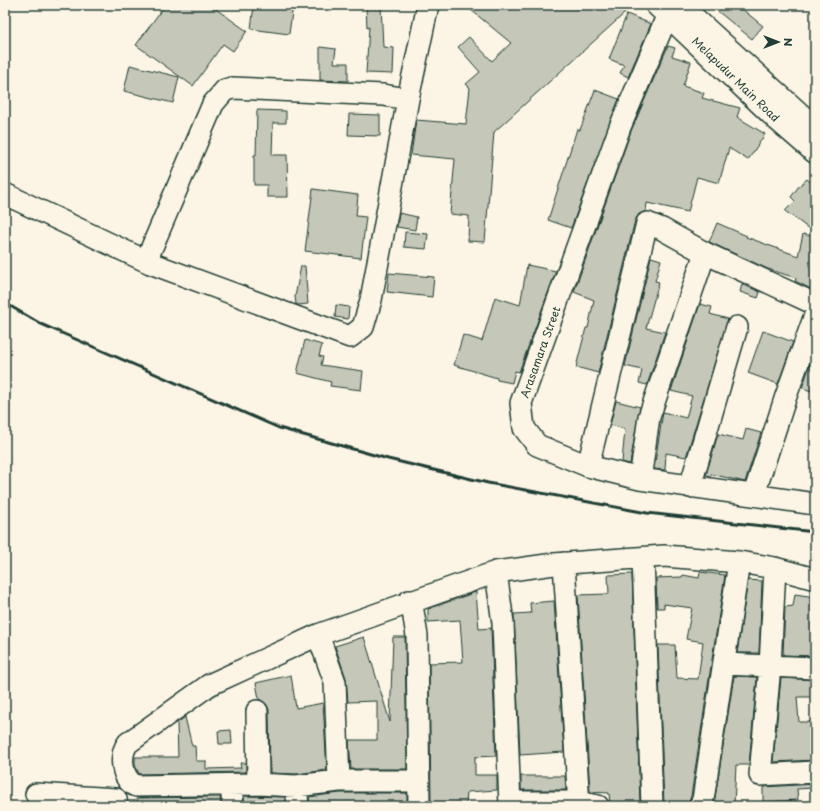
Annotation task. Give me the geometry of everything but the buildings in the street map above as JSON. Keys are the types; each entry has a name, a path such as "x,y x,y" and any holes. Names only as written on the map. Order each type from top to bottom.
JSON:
{"main road":[{"name":"Melapudur Main Road","path":"668,8 815,128"},
{"name":"Melapudur Main Road","path":"668,8 778,120 815,152"}],"street":[{"path":"5,194 146,261 350,337 363,327 368,312 408,99 428,5"},
{"name":"Arasamara Street","path":"668,8 620,127 521,403 524,428 537,445 588,466 640,480 754,494 815,504"},
{"path":"146,261 213,104 225,90 240,89 383,95 408,99"},
{"path":"588,466 647,223 662,229 705,253 815,304"},
{"path":"640,480 649,417 705,253"},
{"path":"754,494 786,396 815,315"},
{"path":"690,487 737,327"},
{"path":"419,781 339,781 297,796 258,784 231,786 136,786 130,783 126,777 122,756 128,743 209,685 318,635 409,601 496,572 564,563 664,556 738,562 775,568 815,579"},
{"path":"643,558 652,806"},
{"path":"700,806 703,800 738,562"},
{"path":"496,572 503,623 510,804 586,805 564,563"},
{"path":"775,568 770,666 760,775 815,772"},
{"path":"409,601 412,605 417,636 419,806"},
{"path":"318,635 335,682 339,781"},
{"path":"724,664 815,668"},
{"path":"257,711 258,784"},
{"path":"231,786 233,806"},
{"path":"36,794 116,799 117,806"}],"railway":[{"path":"5,303 41,324 279,428 388,459 488,483 647,513 815,532"}]}
